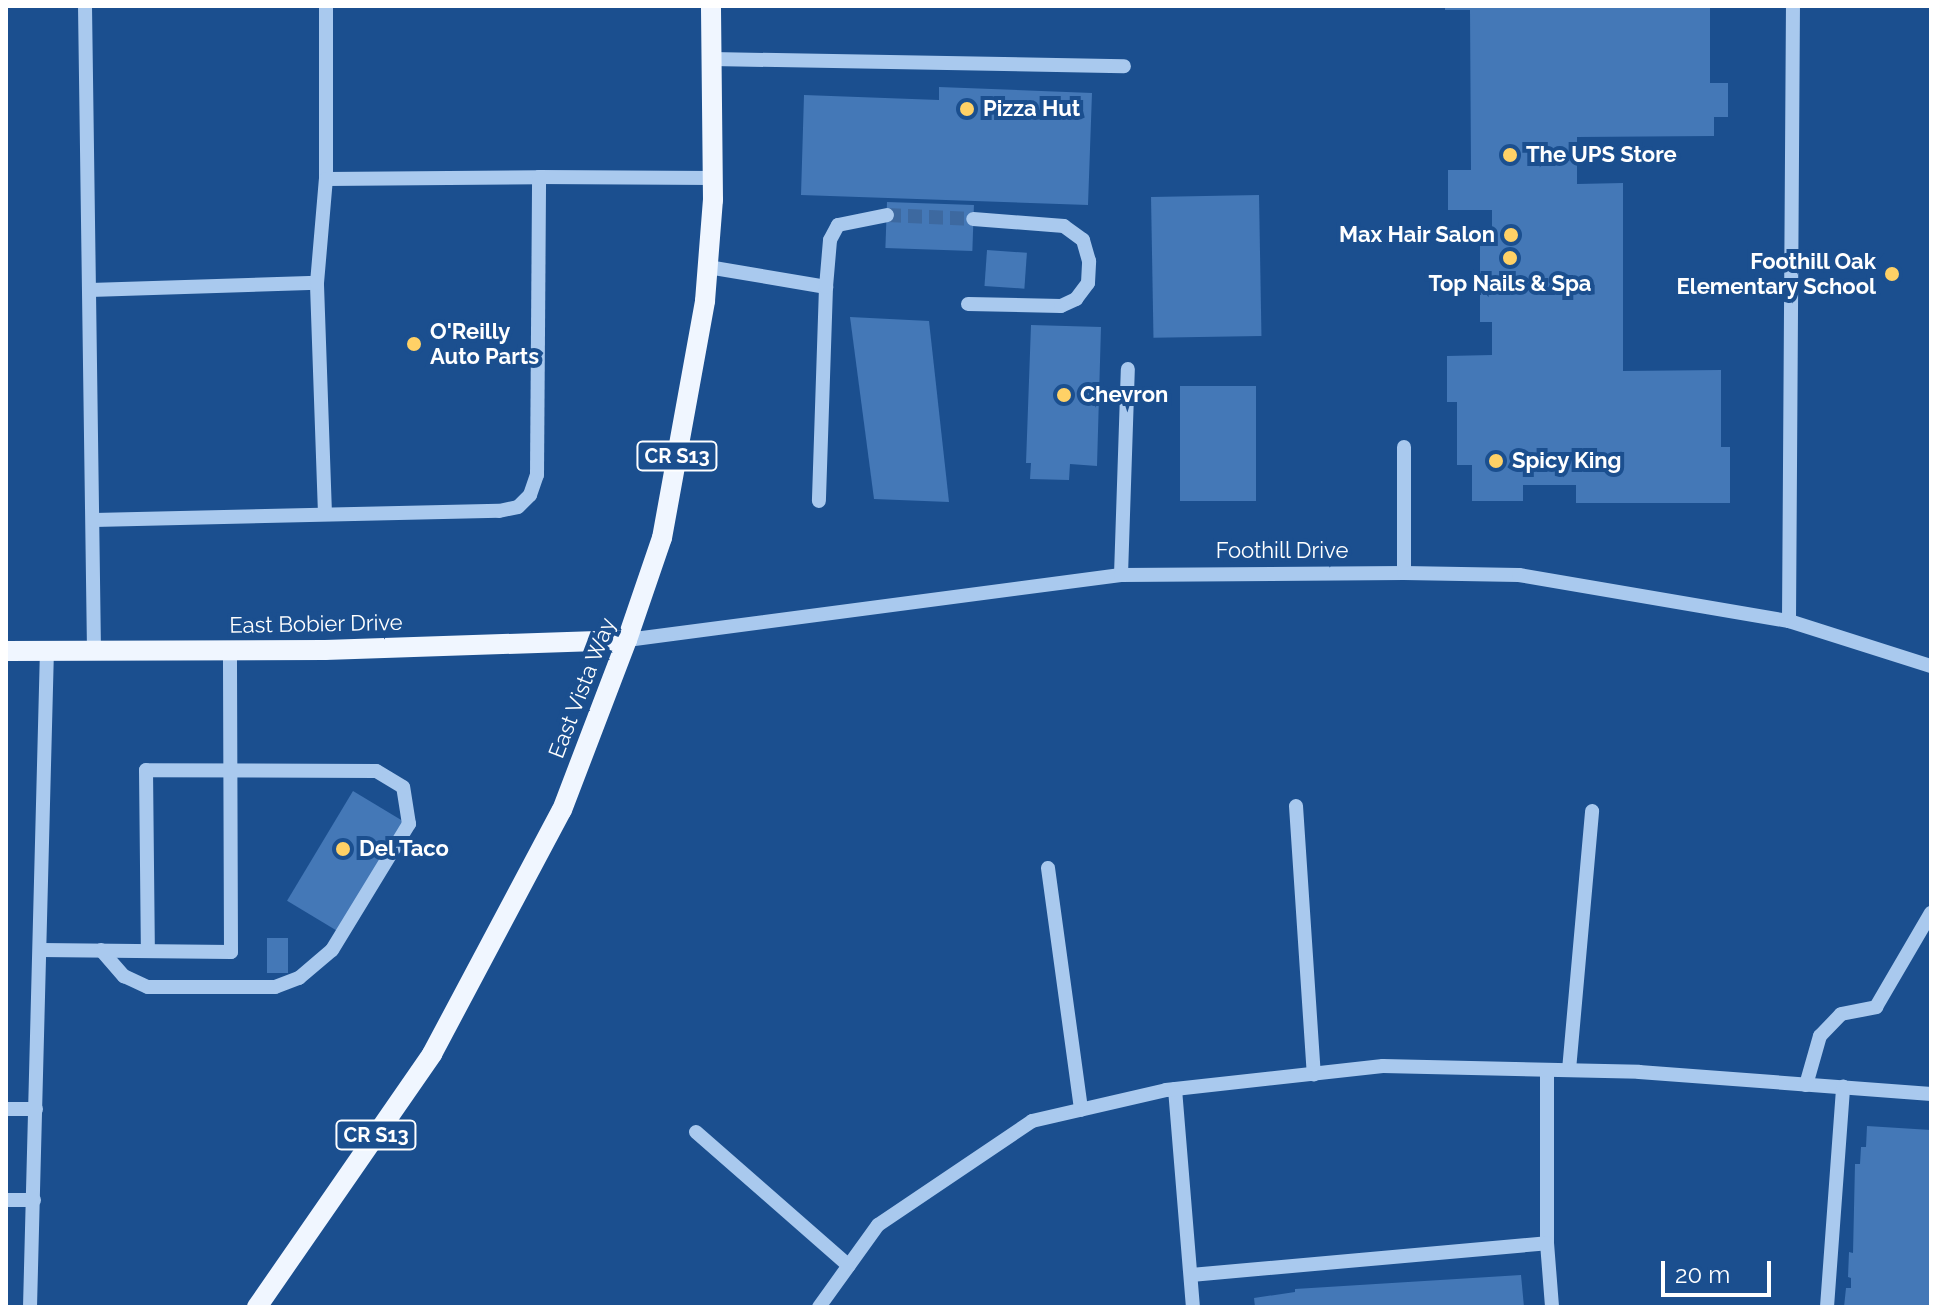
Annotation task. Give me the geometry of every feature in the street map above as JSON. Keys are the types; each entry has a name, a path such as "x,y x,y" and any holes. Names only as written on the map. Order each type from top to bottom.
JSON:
{"main road":[{"name":"East Vista Way","path":"257,1307 432,1054 562,810 627,640 662,538 705,301 713,178 711,6"},
{"name":"East Bobier Drive","path":"6,651 230,650 627,640"}],"street":[{"path":"85,6 94,651"},
{"path":"325,514 317,283 326,179 326,6"},
{"path":"1789,621 1793,6"},
{"path":"712,59 1124,66"},
{"path":"94,520 499,511 518,507 530,495 537,475 539,177"},
{"path":"326,179 713,178"},
{"path":"819,501 830,240 838,225 887,215"},
{"path":"968,304 1061,306 1076,299 1088,283 1089,261 1083,240 1064,226 973,219"},
{"path":"708,267 826,287"},
{"path":"90,290 317,283"},
{"path":"1121,575 1128,369"},
{"path":"1404,447 1404,573"},
{"name":"Foothill Drive","path":"627,640 1121,575 1519,575 1789,621 1931,666"},
{"path":"41,950 231,952 230,650"},
{"path":"30,1307 47,651"},
{"path":"101,950 124,976 148,987 275,987 299,978 332,950 409,824 403,787 376,771 146,770 148,951"},
{"path":"1296,806 1314,1074"},
{"path":"1569,1070 1592,811"},
{"path":"1048,868 1081,1110"},
{"path":"1806,1085 1820,1036 1841,1014 1876,1007 1931,913"},
{"path":"819,1307 878,1225 1032,1121 1175,1089 1383,1066 1569,1070 1931,1094"},
{"path":"1547,1070 1547,1243 1552,1307"},
{"path":"1827,1307 1843,1087"},
{"path":"1175,1089 1193,1307"},
{"path":"6,1109 36,1109"},
{"path":"696,1132 849,1266"},
{"path":"6,1200 34,1200"},
{"path":"1191,1275 1547,1243"}],"building":[{"path":"1445,6 1710,6 1710,83 1728,83 1728,117 1714,117 1714,136 1577,137 1577,184 1623,183 1623,371 1721,370 1721,447 1730,447 1730,503 1576,503 1576,485 1523,485 1523,501 1472,501 1472,465 1457,465 1457,402 1447,402 1447,356 1492,355 1492,322 1480,322 1480,243 1492,243 1492,210 1448,210 1448,170 1471,170 1470,10 1445,10"},
{"path":"939,87 1092,93 1088,205 801,195 804,95 939,100"},
{"path":"1259,195 1261,336 1153,338 1151,197"},
{"path":"887,202 974,205 972,251 885,248"},
{"path":"987,250 1027,253 1024,289 984,286"},
{"path":"850,317 929,321 949,502 874,499"},
{"name":"Chevron","path":"1031,325 1101,327 1097,466 1070,464 1069,480 1030,479 1031,463 1026,463"},
{"path":"1180,386 1256,386 1256,501 1180,501"},
{"path":"353,791 407,823 341,933 287,901"},
{"path":"267,938 288,938 288,973 267,973"},
{"path":"1867,1126 1931,1130 1931,1307 1844,1307 1846,1288 1851,1288 1851,1278 1848,1277 1849,1252 1853,1253 1855,1164 1860,1164 1861,1147 1866,1147"},
{"path":"1521,1275 1524,1307 1255,1307 1254,1298 1295,1292 1295,1289"}],"tunnel":[{"path":"887,215 973,219"}],"place":[{"name":"Pizza Hut","path":"967,109"},
{"name":"The UPS Store","path":"1510,155"},
{"name":"Max Hair Salon","path":"1511,235"},
{"name":"Top Nails & Spa","path":"1510,258"},
{"name":"Foothill Oak Elementary School","path":"1892,274"},
{"name":"O'Reilly Auto Parts","path":"414,344"},
{"name":"Chevron","path":"1064,395"},
{"name":"Spicy King","path":"1496,461"},
{"name":"Del Taco","path":"343,849"}]}
